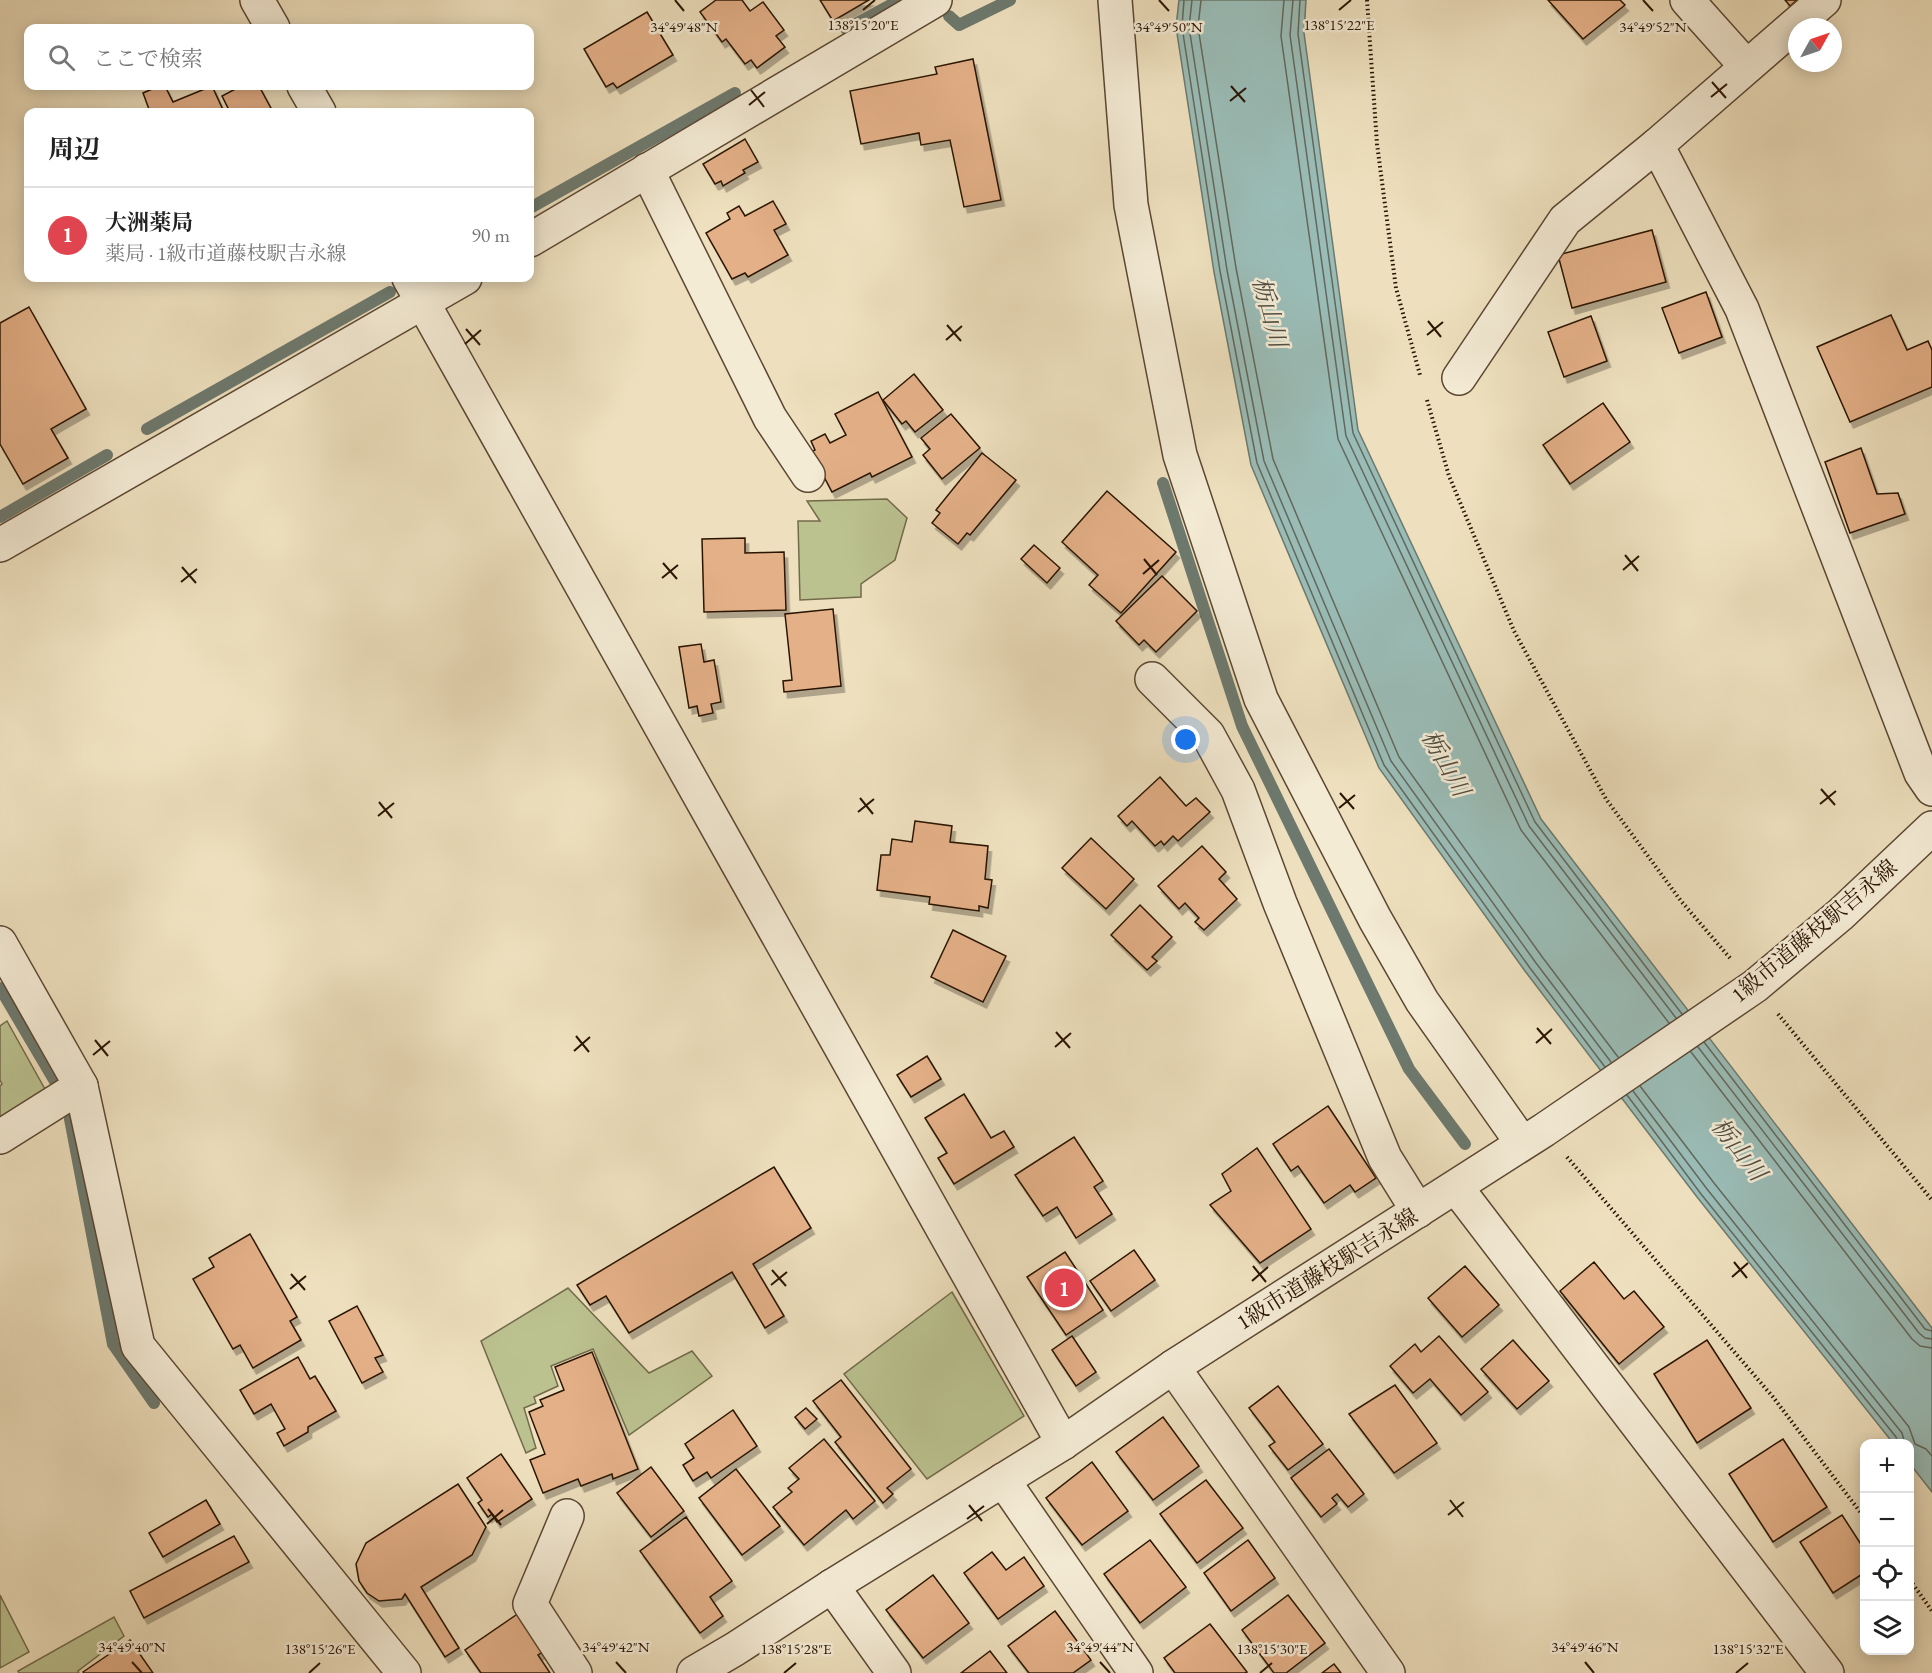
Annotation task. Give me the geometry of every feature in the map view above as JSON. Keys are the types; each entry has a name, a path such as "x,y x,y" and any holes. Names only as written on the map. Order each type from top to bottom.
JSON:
{"street":[{"path":"257,0 271,24"},
{"path":"534,238 935,0"},
{"path":"1114,0 1131,205 1180,455 1262,699 1375,919 1416,991 1533,1136"},
{"path":"1687,0 1746,66"},
{"path":"1459,378 1565,220 1824,0"},
{"path":"306,90 317,108"},
{"path":"1657,144 1742,309 1921,773 1932,789"},
{"path":"647,170 770,418 808,475"},
{"path":"0,545 416,290 449,282"},
{"path":"416,290 1063,1443"},
{"path":"1152,679 1208,735 1238,790 1280,903 1385,1158 1418,1211"},
{"name":"1級市道藤枝駅吉永線","path":"694,1673 1063,1443 1173,1367 1456,1187 1755,986 1841,914 1932,828"},
{"path":"0,943 81,1086 138,1346 404,1673"},
{"path":"0,1137 81,1086"},
{"path":"1456,1187 1827,1673"},
{"path":"1173,1367 1388,1673"},
{"path":"1003,1480 1136,1673"},
{"path":"567,1516 530,1604 574,1673"},
{"path":"832,1586 894,1673"}],"path":[{"path":"1367,0 1377,144 1396,288 1421,376"},
{"path":"1427,398 1449,476 1514,631 1606,799 1681,901 1755,986 1932,1200"},
{"path":"1533,1136 1773,1397 1860,1512"},
{"path":"1914,1586 1932,1611"}],"green space":[{"path":"887,499 907,518 895,560 861,584 861,597 800,600 798,521 820,521 807,501"},
{"path":"7,1021 46,1091 0,1122 0,1086 2,1084 0,1080 0,1026"},
{"path":"568,1288 649,1373 692,1351 712,1376 629,1435 593,1349 551,1366 558,1386 534,1397 536,1403 524,1408 536,1448 526,1453 481,1341"},
{"path":"952,1292 1024,1416 927,1479 844,1374"},
{"path":"0,1595 29,1652 0,1668"},
{"path":"114,1617 124,1636 78,1671 79,1673 19,1673 18,1671"}],"water":[{"name":"栃山川","path":"1179,0 1306,0 1304,33 1358,430 1541,819 1932,1328 1932,1492 1914,1469 1914,1439 1890,1439 1697,1197 1525,971 1379,768 1251,465 1214,272 1176,27"}],"building":[{"path":"716,0 742,0 750,11 763,2 784,30 776,36 785,47 757,68 751,60 745,64 726,39 722,42 700,12"},
{"path":"820,0 869,0 833,21"},
{"path":"1548,0 1620,0 1625,5 1583,39"},
{"path":"1785,0 1797,0 1790,6"},
{"path":"647,12 673,55 617,88 613,83 606,87 584,49"},
{"path":"973,59 1001,200 964,207 950,140 921,145 919,133 861,144 850,91 937,74 935,67"},
{"path":"150,90 167,90 173,102 202,90 214,90 222,108 149,108 143,93"},
{"path":"233,90 261,90 271,108 228,108 222,96"},
{"path":"745,139 758,162 743,170 745,173 723,186 721,181 715,184 703,164"},
{"path":"773,201 786,224 774,230 788,255 748,277 745,273 732,279 706,233 730,219 727,213 739,206 745,216"},
{"path":"1652,230 1666,282 1572,308 1558,255"},
{"path":"1706,292 1722,337 1679,353 1662,308"},
{"path":"29,307 86,409 51,429 68,458 23,484 0,444 0,323"},
{"path":"1891,315 1907,350 1928,341 1932,350 1932,387 1850,422 1817,347"},
{"path":"1591,316 1607,361 1564,377 1548,332"},
{"path":"914,374 943,410 915,432 906,421 902,424 883,400"},
{"path":"878,392 912,457 872,477 870,473 832,492 811,452 815,450 811,441 825,434 830,443 846,435 835,414"},
{"path":"1603,403 1630,442 1570,484 1543,445"},
{"path":"951,414 980,448 942,479 923,455 930,449 921,438"},
{"path":"1861,448 1877,494 1898,493 1905,514 1850,533 1825,462"},
{"path":"982,453 1016,480 970,535 967,533 958,544 932,523 940,513 936,510"},
{"path":"1107,491 1176,552 1121,613 1089,585 1098,575 1062,542"},
{"path":"745,538 745,553 784,552 786,610 704,612 702,539"},
{"path":"1034,545 1060,568 1047,583 1021,559"},
{"path":"1162,576 1197,611 1156,652 1144,640 1139,645 1116,621"},
{"path":"833,609 841,686 784,692 783,681 792,680 785,614"},
{"path":"701,644 704,662 714,660 721,702 711,704 713,713 699,716 697,706 689,708 679,647"},
{"path":"1160,777 1186,806 1196,798 1210,812 1178,841 1173,836 1164,845 1161,841 1155,846 1132,821 1127,826 1118,816"},
{"path":"915,821 952,826 950,842 988,846 985,879 992,880 988,908 979,906 979,911 929,904 930,897 877,890 881,855 890,855 892,839 912,842"},
{"path":"1091,838 1134,879 1106,909 1062,868"},
{"path":"1202,846 1226,872 1219,879 1237,899 1204,930 1195,922 1199,918 1185,903 1179,909 1158,886"},
{"path":"1140,905 1172,937 1152,957 1157,961 1147,970 1111,935"},
{"path":"953,930 1006,956 983,1002 931,977"},
{"path":"927,1056 941,1079 911,1097 897,1075"},
{"path":"964,1094 991,1138 1004,1131 1014,1147 954,1184 938,1158 947,1153 925,1118"},
{"path":"1328,1106 1376,1178 1355,1192 1350,1185 1324,1203 1298,1166 1291,1171 1273,1144"},
{"path":"1074,1137 1103,1181 1094,1187 1112,1214 1076,1238 1057,1207 1043,1216 1015,1175"},
{"path":"1257,1148 1311,1229 1260,1263 1210,1205 1231,1191 1222,1174"},
{"path":"774,1167 811,1228 753,1264 784,1316 765,1328 732,1272 629,1333 606,1296 590,1305 577,1285"},
{"path":"250,1234 297,1317 290,1321 301,1340 253,1368 240,1345 233,1349 193,1279 214,1267 209,1258"},
{"path":"1134,1250 1155,1280 1111,1311 1090,1281"},
{"path":"1065,1252 1103,1310 1066,1335 1027,1277"},
{"path":"1594,1262 1624,1299 1634,1291 1664,1327 1619,1364 1560,1291"},
{"path":"1465,1266 1499,1305 1462,1337 1428,1298"},
{"path":"357,1306 383,1355 375,1358 383,1372 362,1383 329,1321"},
{"path":"1072,1336 1096,1372 1076,1386 1052,1350"},
{"path":"1439,1336 1488,1392 1461,1415 1430,1379 1413,1393 1390,1366 1415,1344 1421,1352"},
{"path":"1513,1340 1549,1381 1517,1409 1481,1369"},
{"path":"1707,1340 1751,1408 1697,1443 1654,1374"},
{"path":"592,1352 638,1469 613,1479 612,1474 581,1486 578,1479 543,1493 530,1460 545,1454 529,1412 543,1406 540,1400 564,1390 555,1367"},
{"path":"298,1357 310,1379 315,1376 336,1411 308,1427 308,1432 284,1446 277,1433 285,1429 271,1404 254,1414 240,1390"},
{"path":"841,1380 911,1469 887,1488 893,1494 883,1503 835,1442 841,1437 813,1401"},
{"path":"1395,1385 1437,1443 1394,1473 1349,1414"},
{"path":"1278,1386 1323,1444 1288,1470 1269,1446 1275,1442 1249,1408"},
{"path":"806,1408 817,1419 805,1429 795,1417"},
{"path":"733,1410 757,1446 711,1478 707,1472 693,1481 683,1465 694,1458 685,1444"},
{"path":"1163,1417 1199,1466 1153,1500 1116,1452"},
{"path":"824,1439 875,1501 853,1519 846,1510 804,1545 773,1507 792,1492 788,1488 799,1479 789,1468"},
{"path":"1783,1439 1827,1507 1773,1542 1729,1474"},
{"path":"1329,1449 1364,1494 1348,1507 1337,1494 1332,1498 1337,1504 1321,1517 1291,1478"},
{"path":"501,1454 532,1499 497,1522 492,1514 488,1517 478,1503 482,1500 467,1478"},
{"path":"1092,1462 1128,1511 1082,1545 1046,1498"},
{"path":"651,1467 684,1511 651,1537 617,1493"},
{"path":"736,1469 780,1526 742,1555 699,1498"},
{"path":"1206,1480 1243,1528 1197,1563 1160,1514"},
{"path":"458,1484 486,1527 472,1555 421,1587 459,1648 445,1657 405,1594 402,1599 379,1601 367,1593 359,1581 356,1564 366,1543"},
{"path":"206,1500 220,1524 163,1557 149,1533"},
{"path":"1842,1515 1860,1543 1860,1576 1833,1593 1800,1542"},
{"path":"686,1517 732,1581 710,1597 723,1616 700,1633 640,1551"},
{"path":"234,1536 249,1562 144,1618 130,1591"},
{"path":"1150,1540 1186,1587 1140,1623 1104,1574"},
{"path":"1248,1540 1275,1578 1231,1611 1204,1573"},
{"path":"992,1552 1006,1570 1024,1557 1044,1586 998,1619 964,1573"},
{"path":"933,1575 969,1623 923,1658 886,1610"},
{"path":"1288,1595 1325,1643 1286,1673 1274,1673 1242,1630"},
{"path":"1055,1611 1091,1660 1073,1673 1029,1673 1008,1646"},
{"path":"519,1613 544,1651 538,1655 550,1673 481,1673 465,1650"},
{"path":"1210,1624 1247,1672 1175,1673 1164,1658"},
{"path":"130,1640 153,1673 83,1672"},
{"path":"990,1651 1007,1673 961,1673"},
{"path":"1334,1664 1341,1673 1322,1673"}],"waterway":[{"path":"846,29 900,0"},
{"path":"949,16 959,25 1010,0"},
{"path":"534,206 735,93"},
{"path":"147,429 390,292"},
{"path":"0,517 107,455"},
{"path":"1163,483 1242,726 1409,1069 1465,1144"},
{"path":"0,988 56,1083"},
{"path":"70,1119 113,1344 154,1403"}],"place":[{"name":"大洲薬局","path":"1064,1288"}]}
